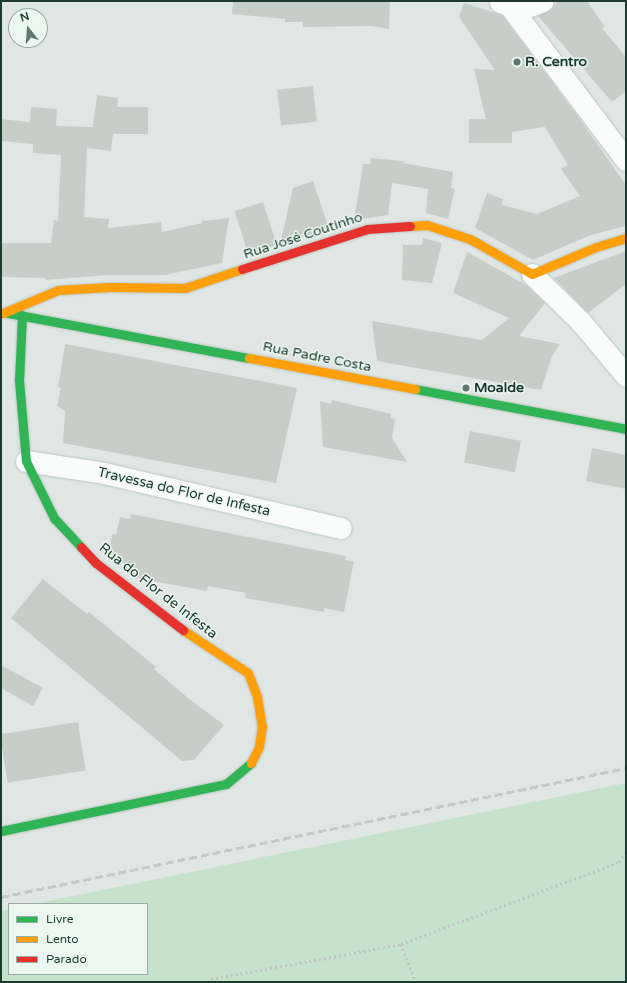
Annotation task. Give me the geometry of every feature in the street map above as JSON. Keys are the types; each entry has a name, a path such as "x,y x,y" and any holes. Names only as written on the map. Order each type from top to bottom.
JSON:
{"street":[{"path":"503,2 522,9 543,1"},
{"path":"503,2 626,160"},
{"name":"Rua José Coutinho","path":"2,313 58,290 110,287 185,288 368,229 427,225 470,240 532,274"},
{"path":"626,238 596,247 532,274 581,322 626,376"},
{"name":"Rua Padre Costa","path":"2,313 22,315 626,429"},
{"name":"Rua do Flor de Infesta","path":"1,831 226,784 253,762 259,747 262,727 257,696 248,673 196,640 96,563 54,518 26,461 19,380 22,315"},
{"name":"Travessa do Flor de Infesta","path":"26,461 104,473 341,528"}],"path":[{"path":"211,979 401,944 619,862 626,851"},
{"path":"401,944 416,982"}],"green space":[{"path":"626,783 626,982 1,982 1,911 8,909 8,975 148,975 148,903 39,903"}],"building":[{"path":"233,1 390,1 389,29 372,26 303,27 303,22 285,22 285,19 232,14"},
{"path":"558,1 587,1 605,27 602,28 626,57 626,91 612,102 538,16 552,9"},
{"path":"464,3 502,15 576,114 626,185 626,226 591,235 533,260 475,228 487,193 503,199 502,205 537,214 580,196 561,169 568,165 545,127 512,132 512,143 469,143 469,119 486,119 474,69 495,70 459,17"},
{"path":"313,86 317,122 281,126 277,90"},
{"path":"97,95 118,98 117,107 148,107 148,134 113,134 111,151 87,148 84,217 109,219 108,228 161,222 162,232 202,223 202,221 229,218 222,263 165,275 109,275 45,280 45,278 1,277 1,243 51,243 54,220 58,221 61,155 33,153 33,144 1,141 1,119 30,122 31,107 57,109 56,126 93,127"},
{"path":"371,158 404,161 403,163 453,172 451,188 455,189 448,219 426,213 428,189 392,183 388,215 354,220 363,164 370,164"},
{"path":"313,181 329,228 280,244 293,188"},
{"path":"263,202 277,245 248,254 234,211"},
{"path":"423,238 442,243 432,283 402,280 403,245 422,245"},
{"path":"626,251 626,284 588,313 554,278"},
{"path":"467,252 526,285 545,303 519,336 560,344 552,356 541,390 377,361 372,321 482,340 509,318 453,293"},
{"path":"65,344 297,388 276,483 63,443 65,411 57,406 61,388 58,387"},
{"path":"332,400 391,414 391,418 395,419 392,438 407,462 323,447 320,401 331,404"},
{"path":"470,431 521,441 515,472 464,462"},
{"path":"592,448 626,455 626,489 586,481"},
{"path":"131,514 346,556 345,560 354,561 344,612 324,608 324,612 245,598 246,593 208,586 207,591 136,578 129,572 130,568 109,553 112,534 116,535 120,517 130,519"},
{"path":"43,579 87,614 89,612 156,667 154,669 188,698 224,725 194,760 182,761 11,618"},
{"path":"1,665 43,688 33,706 1,688"},
{"path":"78,722 86,770 8,783 1,734"}],"railway":[{"path":"1,897 626,768"}],"traffic: fast":[{"path":"8,313 249,358"},
{"path":"22,315 19,380 26,461 54,518 81,547"},
{"path":"415,389 626,429"},
{"path":"1,831 226,784 251,763"}],"traffic: slow":[{"path":"410,226 427,225 470,239 532,274 596,247 626,238"},
{"path":"3,313 58,290 110,287 185,288 242,269"},
{"path":"249,358 415,389"},
{"path":"183,630 248,673 257,696 262,727 259,747 251,763"}],"traffic: jam":[{"path":"242,269 367,229 410,226"},
{"path":"81,547 96,563 183,630"}],"place":[{"name":"R. Centro","path":"517,62"},
{"name":"Moalde","path":"466,388"}]}
